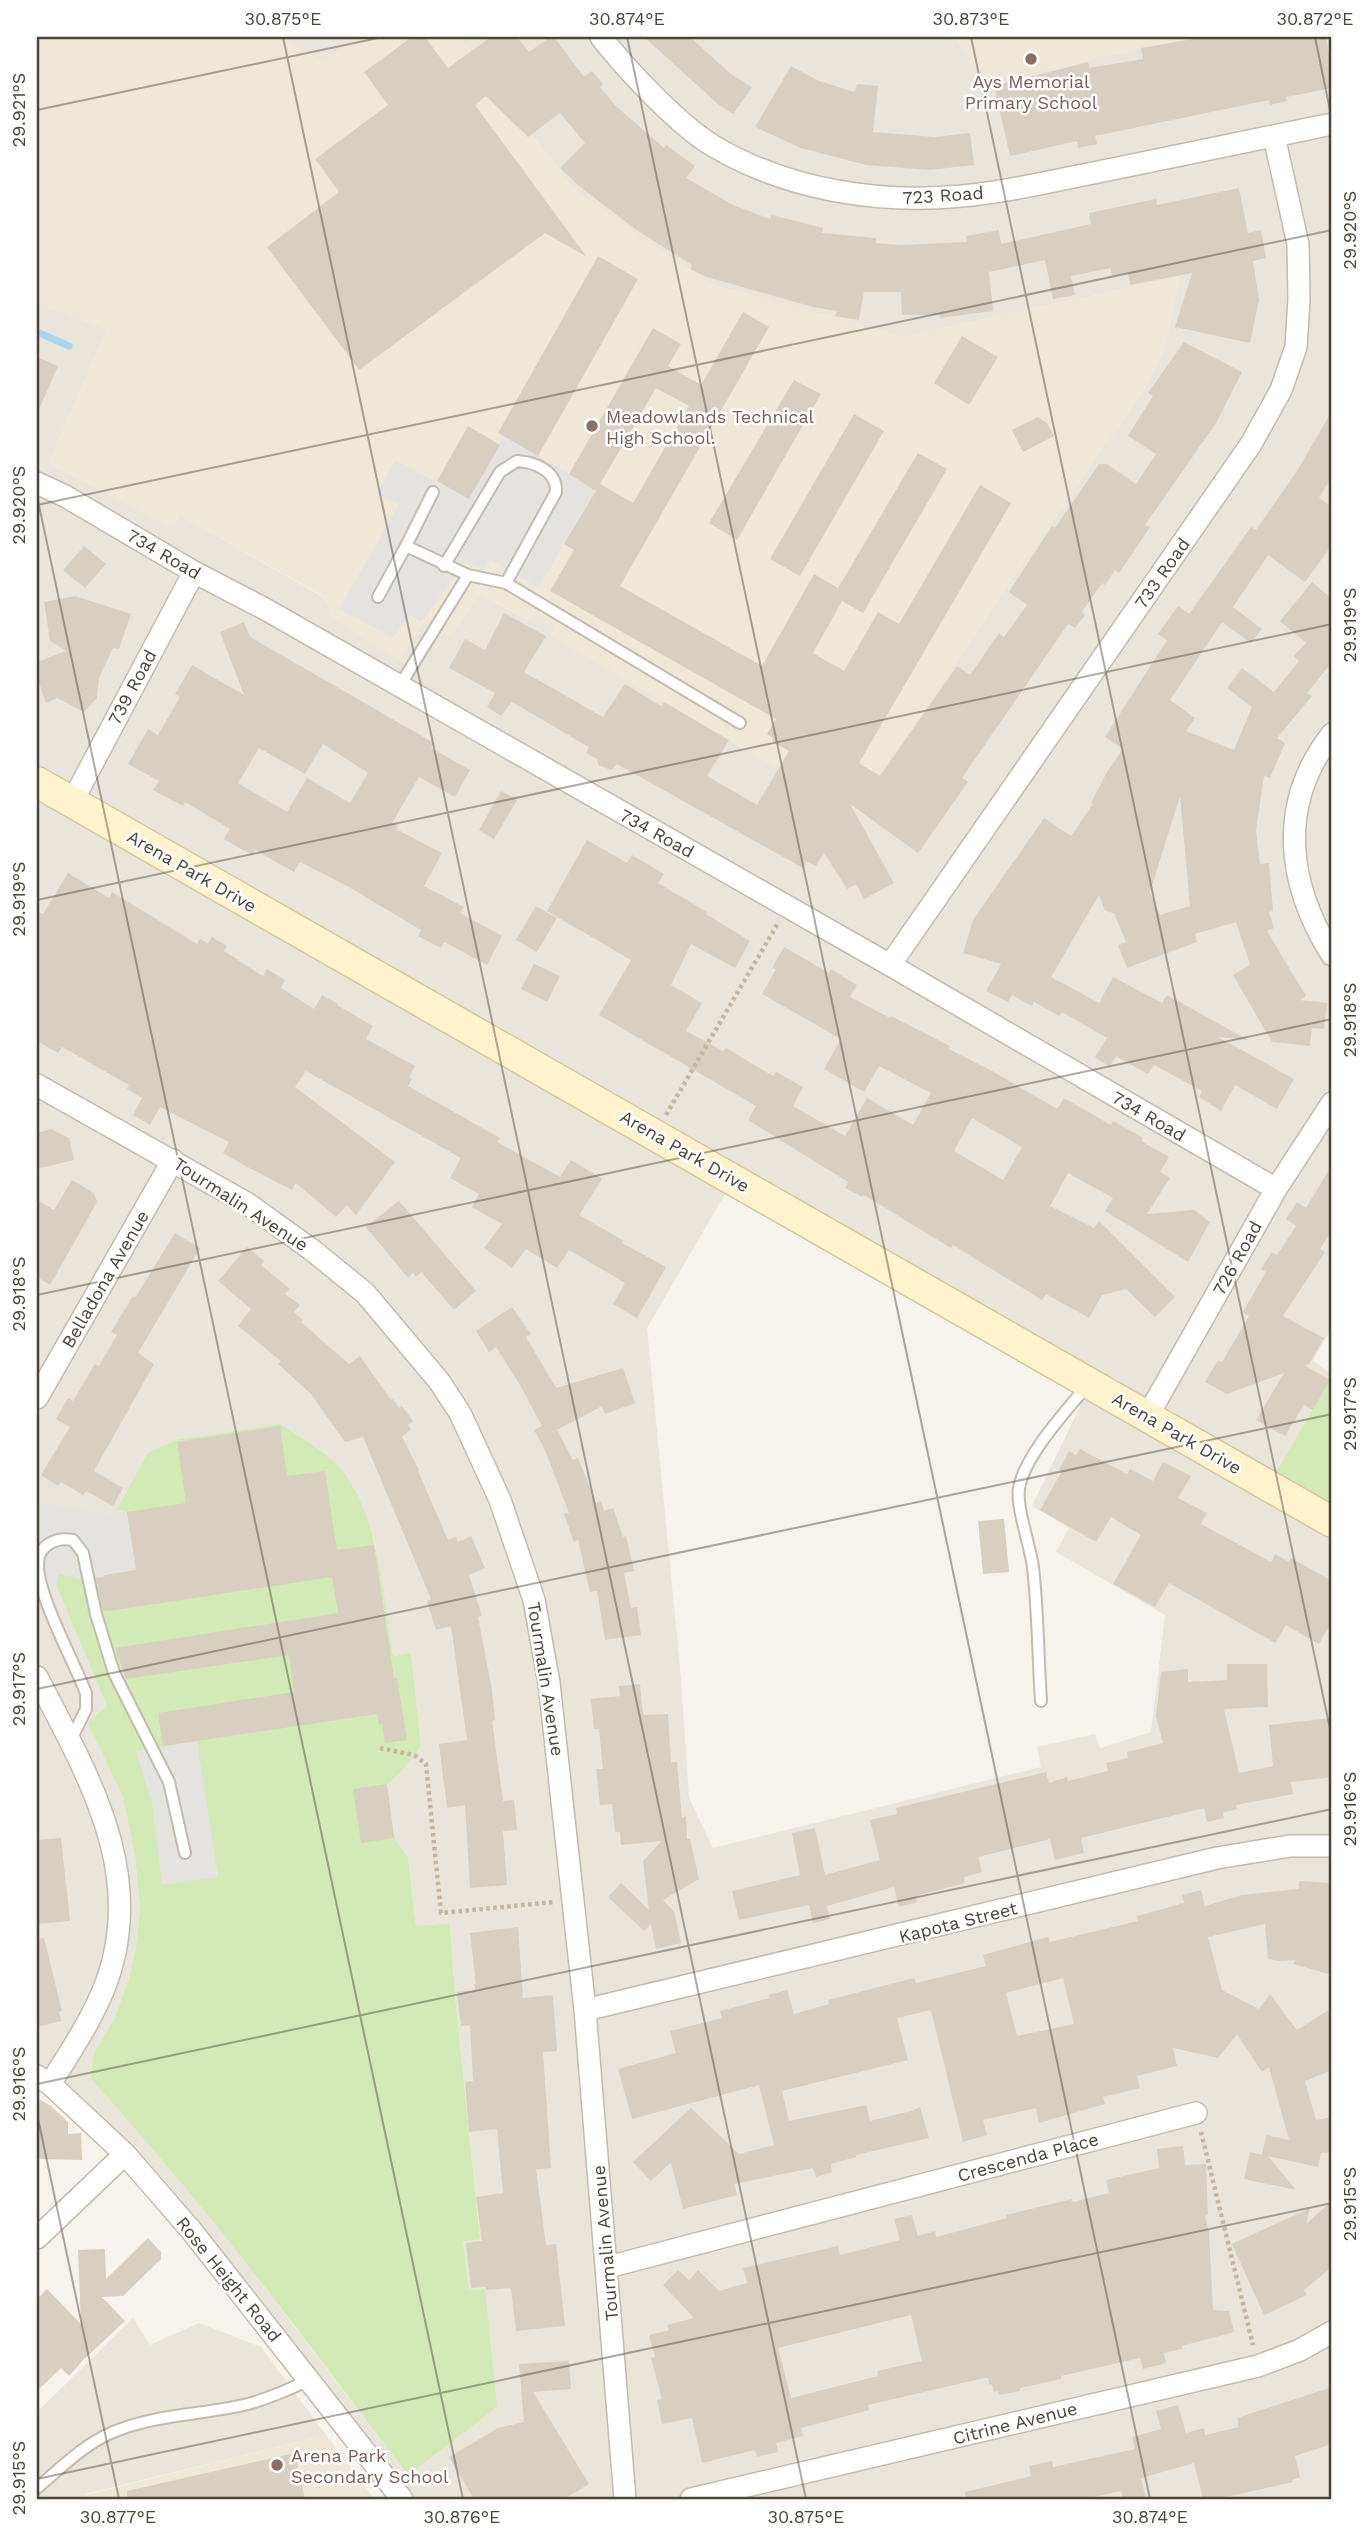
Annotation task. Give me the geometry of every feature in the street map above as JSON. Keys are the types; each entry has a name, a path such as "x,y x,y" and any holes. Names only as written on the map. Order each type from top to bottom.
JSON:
{"street":[{"name":"723 Road","path":"601,37 670,111 713,146 753,166 817,187 864,197 912,199 963,196 1031,185 1332,124"},
{"name":"733 Road","path":"890,965 1251,444 1281,390 1296,347 1298,244 1274,136"},
{"name":"734 Road","path":"37,483 65,496 194,572 265,609 890,965 1276,1189"},
{"name":"739 Road","path":"72,802 194,572"},
{"path":"1332,734 1302,786 1296,818 1295,857 1307,911 1332,955"},
{"name":"Arena Park Drive","path":"37,782 1332,1522"},
{"name":"Tourmalin Avenue","path":"37,1084 248,1204 312,1250 365,1293 439,1381 460,1413 500,1500 534,1600 549,1682 585,2010 625,2499"},
{"name":"726 Road","path":"1147,1417 1276,1189 1332,1102"},
{"name":"Belladona Avenue","path":"37,1398 173,1160"},
{"path":"37,1677 87,1774 111,1838 119,1875 120,1911 104,1989 84,2031 43,2080"},
{"name":"Kapota Street","path":"585,2010 1217,1858 1290,1846 1332,1846"},
{"name":"Rose Height Road","path":"43,2080 125,2154 191,2230 402,2499"},
{"name":"Crescenda Place","path":"608,2267 1196,2113"},
{"path":"37,2238 125,2154"},
{"name":"Citrine Avenue","path":"691,2499 1258,2366 1300,2350 1332,2332"}],"lane":[{"path":"444,566 500,472 517,461 532,463 551,474 556,484 556,492 506,583"},
{"path":"378,597 433,492"},
{"path":"406,546 468,575 506,583 740,723"},
{"path":"399,687 468,575"},
{"path":"1041,1701 1033,1566 1018,1490 1023,1475 1055,1424 1089,1383"},
{"path":"70,1741 86,1709 86,1693 48,1604 38,1573 39,1555 49,1543 66,1539 73,1540 83,1553 96,1614 114,1673 169,1782 185,1853"},
{"path":"37,1608 48,1604"},
{"path":"37,2488 97,2440 110,2433 166,2417 247,2404 309,2381"}],"path":[{"path":"655,1134 788,907"},
{"path":"380,1748 414,1755 426,1764 441,1913 572,1901"},
{"path":"1196,2113 1258,2366"}],"shaded area":[{"name":"Meadowlands Technical High School.","path":"73,37 282,37 323,62 358,37 460,37 574,190 710,284 901,337 1180,277 1169,329 1162,353 1141,395 856,808 753,754 551,636 557,626 535,613 529,620 480,594 451,636 422,622 400,661 329,616 331,610 323,596 180,515 173,528 49,463 107,329 37,303 37,40"},
{"path":"282,37 358,37 323,63"},
{"path":"460,37 955,37 987,82 1195,37 1332,37 1332,1327 1313,1361 1332,1374 1332,1377 1269,1486 1332,1523 1332,2499 400,2499 190,2229 37,2076 37,1592 56,1585 107,1706 89,1723 123,1797 135,1856 140,1907 137,1942 129,1980 115,2017 94,2053 90,2078 150,2143 408,2475 484,2289 469,2290 463,2242 480,2238 450,1923 416,1926 408,1858 395,1839 387,1783 402,1771 421,1746 411,1653 393,1656 375,1542 353,1485 114,1516 37,1502 37,303 107,329 49,463 173,528 180,515 323,597 331,610 400,660 422,622 451,636 480,594 528,620 534,612 557,626 552,636 753,754 856,808 1141,395 1162,353 1179,277 901,337 710,284 574,190","holes":["732,1182 1090,1386 1032,1506 1069,1528 1056,1552 1165,1615 1151,1732 1100,1748 1095,1734 1037,1747 1041,1767 713,1848 689,1798 681,1679 647,1328"]},
{"name":"Ays Memorial Primary School","path":"955,37 1195,37 987,82"},
{"path":"504,436 597,490 538,588 490,559 482,571 466,561 422,622 410,615 393,638 339,609 399,505 376,494 396,460 469,499"},
{"path":"37,1502 113,1516 118,1509 127,1512 136,1570 84,1580 59,1574 56,1585 37,1592"},
{"path":"197,1741 218,1877 162,1885 152,1803 136,1751"},
{"path":"133,2318 150,2345 199,2323 261,2347 326,2435 85,2494 86,2499 37,2499 37,2412"},
{"name":"Arena Park Secondary School","path":"326,2435 374,2499 86,2499 85,2495"}],"green space":[{"path":"1332,1377 1332,1523 1268,1486"},
{"path":"280,1424 317,1448 337,1465 362,1504 377,1555 393,1656 411,1653 421,1746 402,1771 387,1784 395,1839 408,1858 416,1926 450,1923 480,2239 463,2242 469,2290 485,2289 497,2407 408,2475 214,2223 90,2078 94,2053 115,2017 129,1979 137,1942 140,1907 135,1856 123,1797 88,1723 107,1706 56,1585 37,1592 37,1502 113,1516 148,1453 176,1440"}],"building":[{"path":"412,37 425,37 448,68 491,37 517,37 529,52 554,37 584,77 592,71 603,84 600,87 616,106 664,148 666,145 695,166 686,178 733,205 770,219 772,215 823,228 822,233 876,238 876,243 899,245 967,242 966,236 999,230 1001,244 1091,224 1089,213 1156,199 1157,205 1239,188 1248,233 1261,230 1266,258 1253,261 1259,300 1250,343 1175,327 1192,273 1130,285 1128,273 1112,276 1111,268 1071,276 1075,295 1053,299 1045,260 989,272 993,311 940,318 939,315 902,315 901,292 864,292 859,320 835,316 837,311 813,307 707,277 690,269 692,265 635,229 560,168 585,143 560,113 528,137 486,96 475,105 587,257 545,233 359,370 267,247 339,192 315,159 388,105 364,72"},
{"path":"644,37 690,37 731,74 752,87 733,114 719,105"},
{"path":"1204,37 1326,37 1329,53 1332,53 1332,88 1286,97 1287,101 1270,105 1269,100 1095,136 1097,144 1078,148 1077,141 1010,156 994,86 1088,62 1089,68 1143,59 1141,48"},
{"path":"791,66 819,81 855,92 857,84 878,86 873,132 935,137 970,133 974,165 930,170 866,165 801,148 755,127"},
{"path":"598,256 638,279 538,456 498,433"},
{"path":"743,312 769,327 620,586 762,666 814,574 838,588 918,453 947,469 863,613 842,601 813,653 844,671 878,612 899,624 980,485 1011,503 859,763 880,776 957,666 970,675 999,633 1004,637 1027,605 1009,592 1052,526 1055,528 1099,464 1107,464 1136,484 1156,454 1128,436 1153,396 1148,393 1184,342 1242,372 1216,423 1145,525 1150,527 1119,573 1115,570 1105,585 1102,583 1082,612 1085,615 1075,628 1068,624 962,778 968,782 918,853 850,804 894,883 864,899 856,884 847,889 824,853 816,866 806,861 803,868 617,764 611,770 598,765 597,759 586,753 589,747 512,702 501,716 487,707 495,693 449,668 465,639 485,650 504,613 546,636 524,672 603,717 625,684 661,706 664,702 729,740 707,776 757,805 789,751 772,741 773,738 767,734 776,719 550,591 574,550 564,544 596,491 569,474 653,328 681,344 668,366 701,385","holes":["656,388 689,406 633,503 600,484"]},
{"path":"962,336 998,357 969,405 934,383"},
{"path":"37,357 58,366 37,414"},
{"path":"794,380 821,394 737,540 709,523"},
{"path":"1332,411 1332,476 1319,498 1332,507 1332,545 1305,582 1268,555 1233,607 1262,629 1251,643 1222,622 1170,700 1195,718 1186,731 1234,750 1252,707 1227,688 1242,668 1274,692 1299,661 1294,656 1306,643 1280,621 1312,582 1332,599 1332,662 1307,693 1312,696 1277,738 1285,743 1270,778 1264,776 1256,830 1260,864 1269,863 1273,911 1269,912 1274,928 1267,931 1306,996 1300,1000 1327,1003 1324,1029 1312,1028 1310,1046 1272,1042 1233,975 1250,965 1236,922 1195,934 1197,942 1127,968 1118,945 1126,942 1114,913 1105,911 1099,895 1051,977 1099,1003 1113,977 1162,1003 1167,995 1248,1040 1218,1037 1294,1079 1277,1109 1235,1085 1221,1111 1199,1097 1202,1091 1154,1065 1148,1074 1116,1056 1110,1067 1095,1057 1107,1038 1062,1012 1059,1016 1034,1002 1032,1006 1012,995 1008,1002 986,991 1001,964 963,953 973,920 1044,818 1071,836 1093,804 1091,803 1107,772 1123,749 1105,737 1167,640 1158,634 1178,606 1189,614 1251,527 1256,530 1297,471","holes":["1180,796 1190,906 1160,915 1150,892"]},
{"path":"854,414 884,431 800,576 770,559"},
{"path":"1038,417 1047,423 1054,436 1023,452 1012,430"},
{"path":"468,426 500,445 469,499 437,481"},
{"path":"84,546 106,564 85,588 63,570"},
{"path":"75,596 131,614 119,649 113,648 99,678 97,698 84,712 57,698 46,703 37,677 37,662 66,651 50,641 44,602"},
{"path":"244,622 250,637 434,743 431,748 470,770 455,797 419,777 392,823 398,826 396,829 442,853 424,886 464,907 460,913 502,936 487,965 444,942 441,948 418,936 421,930 347,886 300,862 294,872 255,850 252,855 224,839 230,829 185,802 183,806 153,790 159,781 128,764 148,729 158,735 180,697 175,694 192,665 244,695 220,632","holes":["323,744 368,773 350,803 307,778 287,812 238,783 259,748 305,774"]},
{"path":"501,791 517,800 494,839 479,830"},
{"path":"587,840 627,863 632,855 664,874 658,883 750,941 735,968 691,944 671,985 702,1003 686,1031 723,1051 726,1048 773,1076 776,1072 803,1087 793,1106 845,1136 867,1098 913,1125 931,1093 879,1066 864,1092 824,1069 841,1039 762,994 784,947 829,973 831,969 857,985 850,997 950,1046 949,1049 1057,1109 1064,1098 1111,1125 1113,1121 1143,1138 1141,1141 1169,1157 1160,1172 1170,1178 1147,1214 1194,1210 1210,1222 1188,1262 1105,1211 1113,1198 1068,1173 1050,1206 1094,1228 1099,1221 1175,1297 1155,1317 1126,1289 1102,1295 1089,1318 1046,1294 1042,1300 953,1245 951,1248 864,1195 862,1197 845,1188 848,1182 748,1120 756,1106 599,1015 631,960 547,911","holes":["972,1118 1022,1147 1003,1180 954,1151"]},
{"path":"68,873 109,898 112,892 197,944 200,939 208,943 212,937 227,946 224,951 263,976 267,969 285,980 281,988 314,1009 322,995 338,1004 373,1026 366,1039 415,1066 408,1086 500,1138 497,1142 560,1177 571,1160 602,1179 579,1215 666,1267 637,1318 613,1304 625,1283 569,1250 557,1268 526,1249 512,1268 484,1248 502,1224 472,1207 479,1194 450,1178 461,1158 306,1071 295,1087 395,1162 356,1215 347,1205 336,1217 296,1183 292,1190 242,1164 223,1153 229,1142 160,1107 150,1125 133,1115 142,1098 127,1089 129,1085 62,1047 58,1053 37,1041 37,911 43,914"},
{"path":"536,906 557,918 537,952 516,940"},
{"path":"534,964 560,976 547,1002 521,989"},
{"path":"51,1129 69,1138 74,1160 37,1169 37,1133"},
{"path":"1332,1165 1332,1230 1320,1249 1325,1252 1283,1316 1324,1338 1309,1364 1305,1366 1330,1380 1313,1410 1304,1405 1285,1436 1256,1420 1284,1373 1227,1394 1205,1382 1218,1360 1222,1362 1249,1316 1243,1312 1266,1272 1261,1269 1272,1252 1277,1255 1296,1226 1286,1219 1297,1202 1306,1208"},
{"path":"72,1180 94,1193 97,1202 50,1285 37,1277 37,1200 54,1210"},
{"path":"399,1201 476,1291 454,1310 421,1272 416,1277 413,1273 408,1278 366,1227"},
{"path":"175,1233 200,1248 138,1353 154,1364 94,1471 123,1488 113,1506 86,1491 83,1495 61,1482 58,1486 41,1475 70,1427 56,1419 68,1398 73,1401 95,1364 99,1366 117,1335 111,1332"},
{"path":"247,1247 264,1261 261,1265 290,1289 285,1294 300,1305 294,1312 303,1320 301,1322 349,1364 360,1356 391,1400 393,1399 399,1408 402,1406 413,1421 408,1425 411,1429 402,1437 448,1540 456,1537 458,1542 471,1536 485,1568 469,1575 482,1616 478,1617 492,1690 495,1720 492,1721 503,1801 514,1800 517,1830 503,1831 507,1885 470,1888 465,1805 447,1808 439,1744 467,1740 451,1626 436,1630 427,1601 431,1599 363,1437 345,1442 311,1394 278,1364 281,1361 238,1326 251,1309 218,1281"},
{"path":"512,1307 531,1334 526,1337 556,1388 623,1368 635,1403 605,1414 602,1406 557,1430 573,1460 578,1458 596,1503 601,1501 604,1511 613,1508 623,1537 626,1536 634,1571 624,1573 631,1608 637,1607 641,1635 605,1640 597,1591 590,1592 578,1540 574,1542 564,1514 569,1513 545,1450 534,1430 542,1426 496,1347 489,1352 476,1331"},
{"path":"280,1426 287,1476 325,1471 337,1550 374,1545 394,1678 397,1678 407,1740 385,1743 382,1724 379,1725 377,1714 163,1746 158,1713 294,1692 289,1655 126,1679 115,1648 338,1613 332,1577 109,1611 103,1610 96,1578 136,1570 127,1512 186,1503 177,1442"},
{"path":"1080,1449 1127,1474 1130,1469 1153,1481 1163,1462 1191,1476 1178,1498 1207,1513 1201,1524 1271,1562 1275,1554 1289,1562 1291,1558 1332,1581 1332,1621 1319,1644 1286,1625 1275,1643 1169,1583 1155,1607 1113,1584 1141,1535 1111,1517 1096,1542 1040,1510 1062,1471 1059,1470 1069,1451 1076,1455"},
{"path":"1004,1519 1009,1572 983,1574 978,1521"},
{"path":"1227,1664 1267,1664 1268,1707 1224,1709 1239,1773 1273,1766 1269,1725 1332,1718 1332,1777 1291,1782 1293,1794 1236,1805 1237,1809 1223,1813 1224,1818 1207,1822 1204,1808 1081,1838 1084,1853 1055,1860 1050,1839 978,1857 982,1872 964,1877 965,1883 916,1896 917,1902 899,1907 894,1887 827,1906 830,1919 813,1923 809,1905 739,1920 732,1891 800,1875 792,1833 815,1828 825,1875 880,1860 870,1820 897,1814 896,1808 1046,1772 1049,1783 1067,1777 1068,1781 1108,1771 1106,1763 1128,1758 1127,1752 1163,1743 1156,1716 1161,1672 1188,1669 1188,1682 1227,1680"},
{"path":"640,1684 643,1715 668,1714 671,1762 677,1762 682,1818 686,1816 687,1839 690,1839 699,1879 663,1900 674,1911 681,1943 656,1949 651,1924 644,1931 608,1897 621,1883 649,1910 643,1861 662,1841 621,1845 620,1832 615,1832 612,1804 600,1805 596,1769 603,1769 599,1729 594,1729 591,1699 620,1696 619,1686"},
{"path":"387,1784 394,1838 361,1843 353,1789"},
{"path":"61,1838 70,1921 37,1924 37,1840"},
{"path":"1299,1881 1329,1883 1329,1887 1332,1887 1332,1975 1293,1964 1296,1960 1268,1959 1265,1924 1208,1937 1222,1990 1259,2009 1270,1994 1297,2030 1332,2008 1332,2070 1305,2081 1316,2120 1332,2117 1332,2152 1321,2153 1318,2167 1268,2156 1296,2190 1244,2179 1250,2152 1262,2155 1266,2135 1289,2140 1269,2067 1262,2072 1237,2034 1218,2058 1173,2048 1177,2066 1137,2076 1140,2088 1103,2097 1105,2104 1039,2123 1036,2108 983,2120 987,2135 963,2142 931,2010 897,2018 908,2060 782,2091 789,2121 866,2105 870,2121 920,2107 929,2138 856,2155 831,2164 832,2172 816,2177 813,2168 734,2184 737,2195 683,2209 671,2162 651,2181 633,2162 691,2108 739,2154 774,2145 759,2085 632,2119 618,2069 676,2053 670,2031 722,2018 720,2011 770,1998 769,1995 787,1990 794,2014 829,2004 828,2000 914,1978 916,1983 986,1966 983,1955 1048,1937 1050,1942 1138,1921 1137,1916 1184,1903 1182,1895 1201,1890 1205,1906 1242,1895 1299,1889","holes":["1063,1978 1074,2024 1017,2036 1006,1993"]},
{"path":"518,1927 523,1998 553,1995 557,2051 543,2052 551,2168 536,2169 546,2245 556,2244 565,2326 516,2331 511,2288 471,2288 466,2243 482,2241 476,2197 503,2193 497,2129 469,2132 465,2082 473,2081 470,2025 461,2026 457,1992 475,1990 470,1933"},
{"path":"44,1938 62,2011 59,2012 61,2021 37,2027 37,1939"},
{"path":"37,2098 51,2106 68,2122 68,2134 81,2133 82,2160 37,2159"},
{"path":"1183,2146 1185,2165 1206,2164 1208,2215 1205,2216 1209,2232 1213,2310 1229,2311 1234,2332 1164,2353 1166,2363 1143,2369 1140,2358 1061,2376 1061,2379 999,2395 998,2391 994,2392 992,2384 989,2385 988,2378 984,2378 868,2405 869,2410 801,2428 803,2436 776,2443 778,2452 757,2457 755,2450 702,2463 692,2418 662,2424 657,2400 662,2399 651,2358 655,2357 649,2335 669,2330 667,2325 694,2318 663,2285 678,2270 689,2280 698,2270 719,2291 747,2283 743,2268 838,2246 840,2255 900,2240 894,2219 912,2215 918,2236 935,2231 936,2237 1007,2218 1006,2215 1109,2193 1106,2180 1159,2168 1157,2149","holes":["911,2315 922,2361 877,2371 878,2376 791,2398 778,2348"]},
{"path":"1332,2201 1332,2267 1304,2290 1307,2295 1264,2315 1232,2244 1310,2208 1306,2224"},
{"path":"148,2238 161,2252 161,2259 123,2296 102,2297 125,2321 69,2376 61,2368 37,2391 37,2299 47,2289 81,2324 78,2250 105,2249 106,2279"},
{"path":"569,2361 571,2389 533,2392 589,2484 564,2499 474,2499 449,2457 498,2428 524,2422 519,2364"},
{"path":"1332,2387 1332,2444 1295,2456 1300,2477 1292,2480 1293,2482 1217,2499 1203,2499 1194,2463 1141,2478 1146,2499 1123,2499 1121,2491 1085,2499 966,2499 965,2492 1031,2476 1029,2466 1052,2461 1053,2467 1135,2449 1132,2437 1161,2429 1156,2411 1178,2405 1186,2433 1204,2428 1205,2435 1239,2427 1237,2418"},
{"path":"295,2453 305,2499 127,2499 127,2491"}],"waterway":[{"path":"37,332 69,346"}],"place":[{"name":"Ays Memorial Primary School","path":"1031,59"},
{"name":"Meadowlands Technical High School.","path":"592,426"},
{"name":"Arena Park Secondary School","path":"277,2465"}]}
